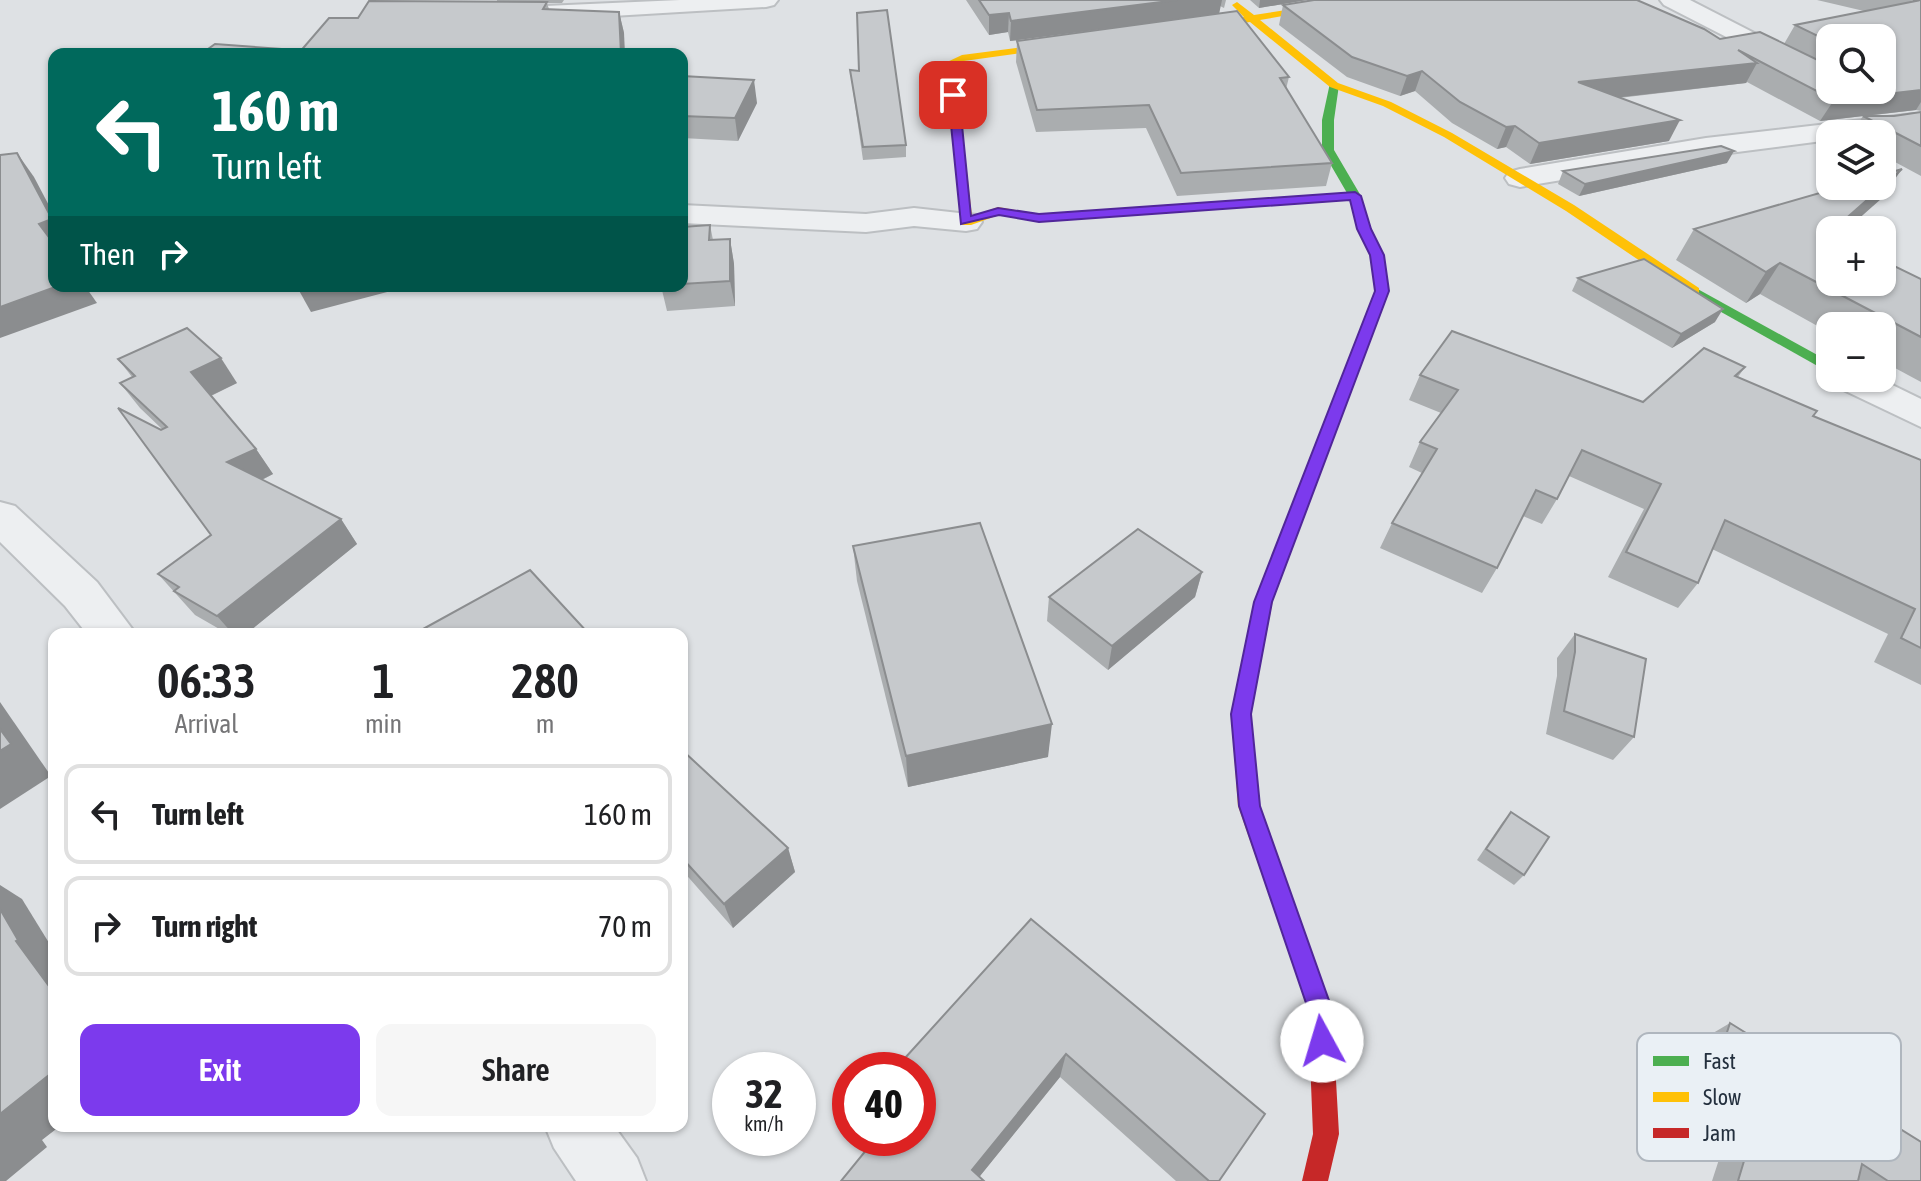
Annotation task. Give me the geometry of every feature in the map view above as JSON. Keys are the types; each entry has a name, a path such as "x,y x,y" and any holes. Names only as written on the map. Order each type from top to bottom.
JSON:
{"street":[{"path":"517,14 670,8 766,0"},
{"path":"1231,0 1279,43 1334,85 1387,104 1448,135 1699,294 1816,360"},
{"path":"1162,32 1368,0"},
{"path":"1672,0 1816,75"},
{"path":"966,222 950,63 962,58 1100,40"},
{"path":"1315,1181 1326,1134 1320,1009 1249,806 1241,714 1263,602 1382,291 1377,255 1364,229 1355,196 1328,150 1328,120 1334,85"},
{"path":"1877,104 1918,122"},
{"path":"1520,178 1706,147 1918,122"},
{"path":"688,214 866,223 914,217 966,222 998,211 1050,217 1355,196"},
{"path":"1876,392 1921,414"},
{"path":"0,517 81,594 108,628"},
{"path":"580,1132 614,1181"}],"building":[{"path":"979,0 1177,0 1011,21 1009,13 989,15"},
{"path":"1314,0 1637,0 1720,39 1760,32 1816,59 1816,91 1738,50 1757,63 1578,82 1680,120 1539,143 1515,126 1506,127 1460,102 1422,71 1407,76 1352,57 1283,5"},
{"path":"1921,0 1921,90 1896,93 1896,24 1816,24 1816,35 1795,25"},
{"path":"369,1 547,2 543,9 619,12 621,48 303,48 329,18 358,18"},
{"path":"887,10 906,145 863,147 850,70 859,71 857,13"},
{"path":"1237,11 1289,77 1280,78 1332,163 1181,173 1149,105 1037,110 1017,41"},
{"path":"215,44 268,48 209,48"},
{"path":"688,76 754,80 735,118 688,116"},
{"path":"1921,112 1921,146 1896,133 1896,120 1871,120 1863,116"},
{"path":"1721,146 1734,151 1585,184 1563,171"},
{"path":"17,153 48,211 48,221 39,224 48,236 48,290 0,307 0,155"},
{"path":"1816,194 1816,200 1867,200 1849,216 1816,216 1816,282 1780,263 1766,272 1694,229"},
{"path":"710,225 709,240 730,239 730,281 688,284 688,227"},
{"path":"1644,259 1723,309 1681,334 1578,278"},
{"path":"1896,267 1921,279 1921,337 1896,324 1896,312 1873,312 1843,296 1896,296"},
{"path":"187,328 221,358 191,372 256,449 227,462 341,519 217,616 174,591 179,587 158,574 211,535 118,408 161,430 167,427 120,383 135,376 118,359"},
{"path":"1452,331 1643,402 1704,348 1745,367 1735,376 1817,411 1813,416 1921,460 1921,648 1901,638 1915,609 1725,520 1698,583 1626,552 1661,484 1582,450 1557,499 1536,490 1497,568 1392,523 1437,449 1420,442 1458,390 1420,375"},
{"path":"980,523 1052,724 906,756 853,546"},
{"path":"1138,529 1202,572 1112,646 1049,597"},
{"path":"530,570 583,628 425,628"},
{"path":"1575,634 1646,659 1634,737 1564,711 1575,652"},
{"path":"0,729 11,744 0,751"},
{"path":"688,756 788,848 724,904 688,865"},
{"path":"1511,812 1549,837 1524,875 1486,849"},
{"path":"0,909 16,941 48,985 48,1076 0,1114"},
{"path":"1031,919 1265,1114 1219,1181 1209,1181 1066,1054 972,1170 984,1181 841,1181 861,1156 936,1156 936,1052 910,1052"},
{"path":"1730,1023 1746,1033 1727,1033"},
{"path":"1901,1130 1921,1142 1921,1181 1888,1181 1862,1164 1858,1181 1738,1181 1744,1161 1901,1161"}],"traffic: fast":[{"path":"1264,600 1382,291 1377,255 1364,229 1355,196 1328,150 1328,120 1334,85"},
{"path":"1167,209 1355,196"},
{"path":"1694,291 1816,360"}],"traffic: slow":[{"path":"1184,29 1368,0"},
{"path":"1237,5 1279,43 1334,85 1387,104 1448,135 1570,208 1694,291"},
{"path":"1077,43 962,58 950,63 966,222 998,211 1039,218 1167,209"},
{"path":"1264,600 1241,714 1249,806 1289,921"}],"traffic: jam":[{"path":"1289,921 1320,1009 1326,1134 1315,1181"}],"route":[{"path":"953,95 966,222 998,211 1039,218 1349,199 1355,196 1364,229 1377,255 1382,291 1263,602 1241,714 1249,806 1320,1009 1322,1041"}]}
